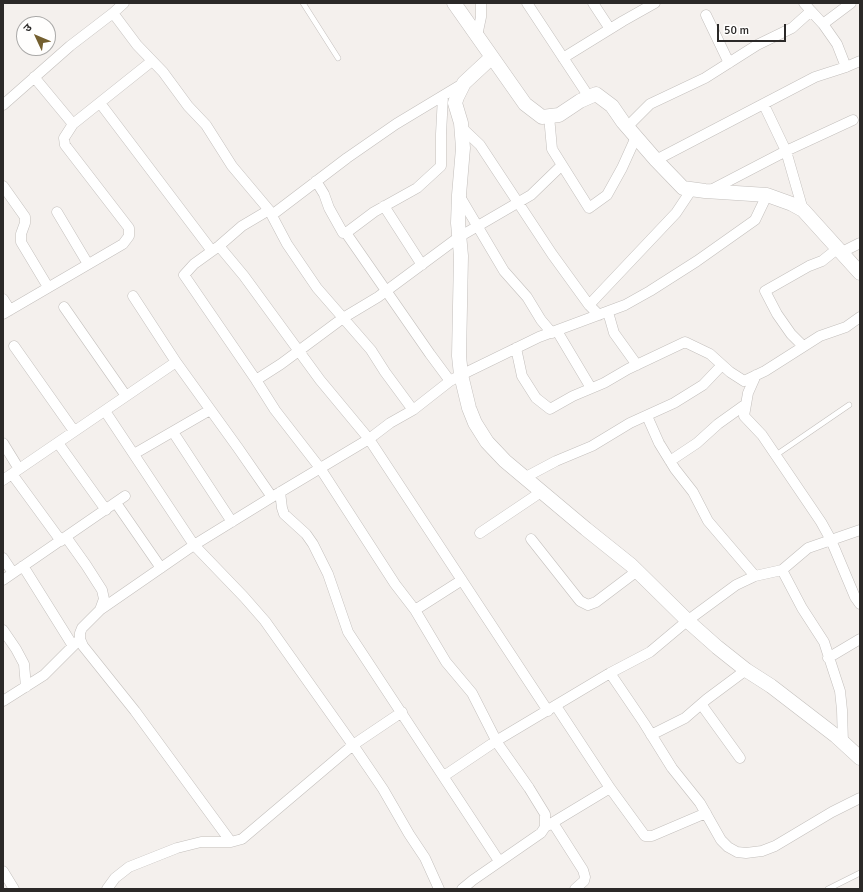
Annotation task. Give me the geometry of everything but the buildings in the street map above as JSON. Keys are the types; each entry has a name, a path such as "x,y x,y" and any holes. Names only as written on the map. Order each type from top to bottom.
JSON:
{"street":[{"path":"3,105 70,46 124,3"},
{"path":"454,3 525,104 542,117 559,115 596,94 612,106 656,160 683,188 767,196 792,204 803,210 860,273"},
{"path":"477,36 481,17 481,3"},
{"path":"527,3 589,97"},
{"path":"593,3 610,29"},
{"path":"563,58 655,3"},
{"path":"804,3 824,24 837,44 846,67"},
{"path":"824,24 851,3"},
{"path":"549,116 552,149 589,208 607,195 622,168 632,132 650,104 705,78 757,45 792,28 811,11"},
{"path":"113,13 137,45 163,72 188,106 206,125 232,166 270,213 286,244 317,288 371,350 413,410"},
{"path":"706,15 729,63"},
{"path":"492,57 464,83 396,124 270,213 242,226 194,264 184,275 275,410 320,468 395,584 415,610 446,662 472,693 496,741 529,788 545,814 549,825 583,870 585,877 584,881 575,889"},
{"path":"3,299 7,312 123,244 127,240 130,233 128,228 66,145 64,138 73,124 152,61"},
{"path":"656,160 764,105 815,77 860,61"},
{"path":"34,77 73,124"},
{"path":"456,378 459,356 461,262 459,195 463,148 461,127 455,103 464,83"},
{"path":"346,233 384,206 416,188 441,166 443,96"},
{"path":"100,103 216,248 244,276 320,380 369,439 462,580 642,833 648,837 652,836 706,813"},
{"path":"764,105 786,151 803,210"},
{"path":"709,191 786,151 853,120"},
{"path":"461,127 480,145 520,203 552,254 589,305 603,314 614,333 637,365"},
{"path":"256,380 281,364 343,318 386,291 460,237 531,196 562,165"},
{"path":"316,181 343,232 346,233 386,291 456,378 475,424 487,442 505,461 540,492 637,571 717,647 746,670 771,686 843,742 860,758"},
{"path":"3,186 25,216 25,223 21,234 22,242 48,288"},
{"path":"589,305 676,213 692,189"},
{"path":"459,195 504,271 527,297 541,320 555,332 591,388"},
{"path":"3,701 44,675 76,643 82,628 100,610 194,545 369,439 390,423 413,410 456,378 516,348 625,305 650,291 697,262 755,220 767,196"},
{"path":"384,206 422,265"},
{"path":"57,212 88,264"},
{"path":"804,346 791,334 781,321 765,291 809,266 822,261 839,251 860,243"},
{"path":"133,296 176,362 210,410 276,494 284,514 306,534 313,544 328,574 348,632 500,861"},
{"path":"64,307 126,396"},
{"path":"516,348 522,376 536,398 550,409 573,396 604,383 685,342 710,354 722,366 744,381 765,371 820,336 846,326 860,318"},
{"path":"14,346 74,431"},
{"path":"11,474 176,362"},
{"path":"524,478 556,461 592,446 630,423 674,403 703,385 722,366"},
{"path":"756,375 748,393 744,416 762,435 821,522 831,540 855,597 860,604"},
{"path":"670,460 697,443 718,424 746,404"},
{"path":"134,454 210,410"},
{"path":"104,411 194,545 265,621 353,744 383,789 425,858 439,889"},
{"path":"647,416 659,443 693,492 708,521 755,576"},
{"path":"173,432 232,522"},
{"path":"3,443 11,474 86,565 102,590 104,599 100,610"},
{"path":"58,443 106,510"},
{"path":"480,533 540,492"},
{"path":"3,580 125,496"},
{"path":"116,503 161,568"},
{"path":"444,776 496,741 610,673 650,652 736,584 755,576 782,570 808,548 860,530"},
{"path":"531,539 580,601 588,605 592,605 637,571"},
{"path":"3,558 14,573"},
{"path":"23,566 76,643 83,646 135,711 231,842"},
{"path":"782,570 802,608 824,642 840,691 843,742"},
{"path":"415,610 462,580"},
{"path":"3,630 24,664 26,687"},
{"path":"828,658 860,639"},
{"path":"651,735 685,718 746,670"},
{"path":"610,673 672,768 700,802 721,840 728,847 737,852 762,851 775,846 832,812 860,798"},
{"path":"701,704 740,758"},
{"path":"108,889 115,878 129,867 177,848 201,842 238,841 256,828 353,744 402,712"},
{"path":"462,889 522,845 535,838 549,825 610,788"},
{"path":"3,871 10,888"}],"lane":[{"path":"303,3 338,58"},
{"path":"776,455 849,405"},
{"path":"828,889 860,873"}]}
